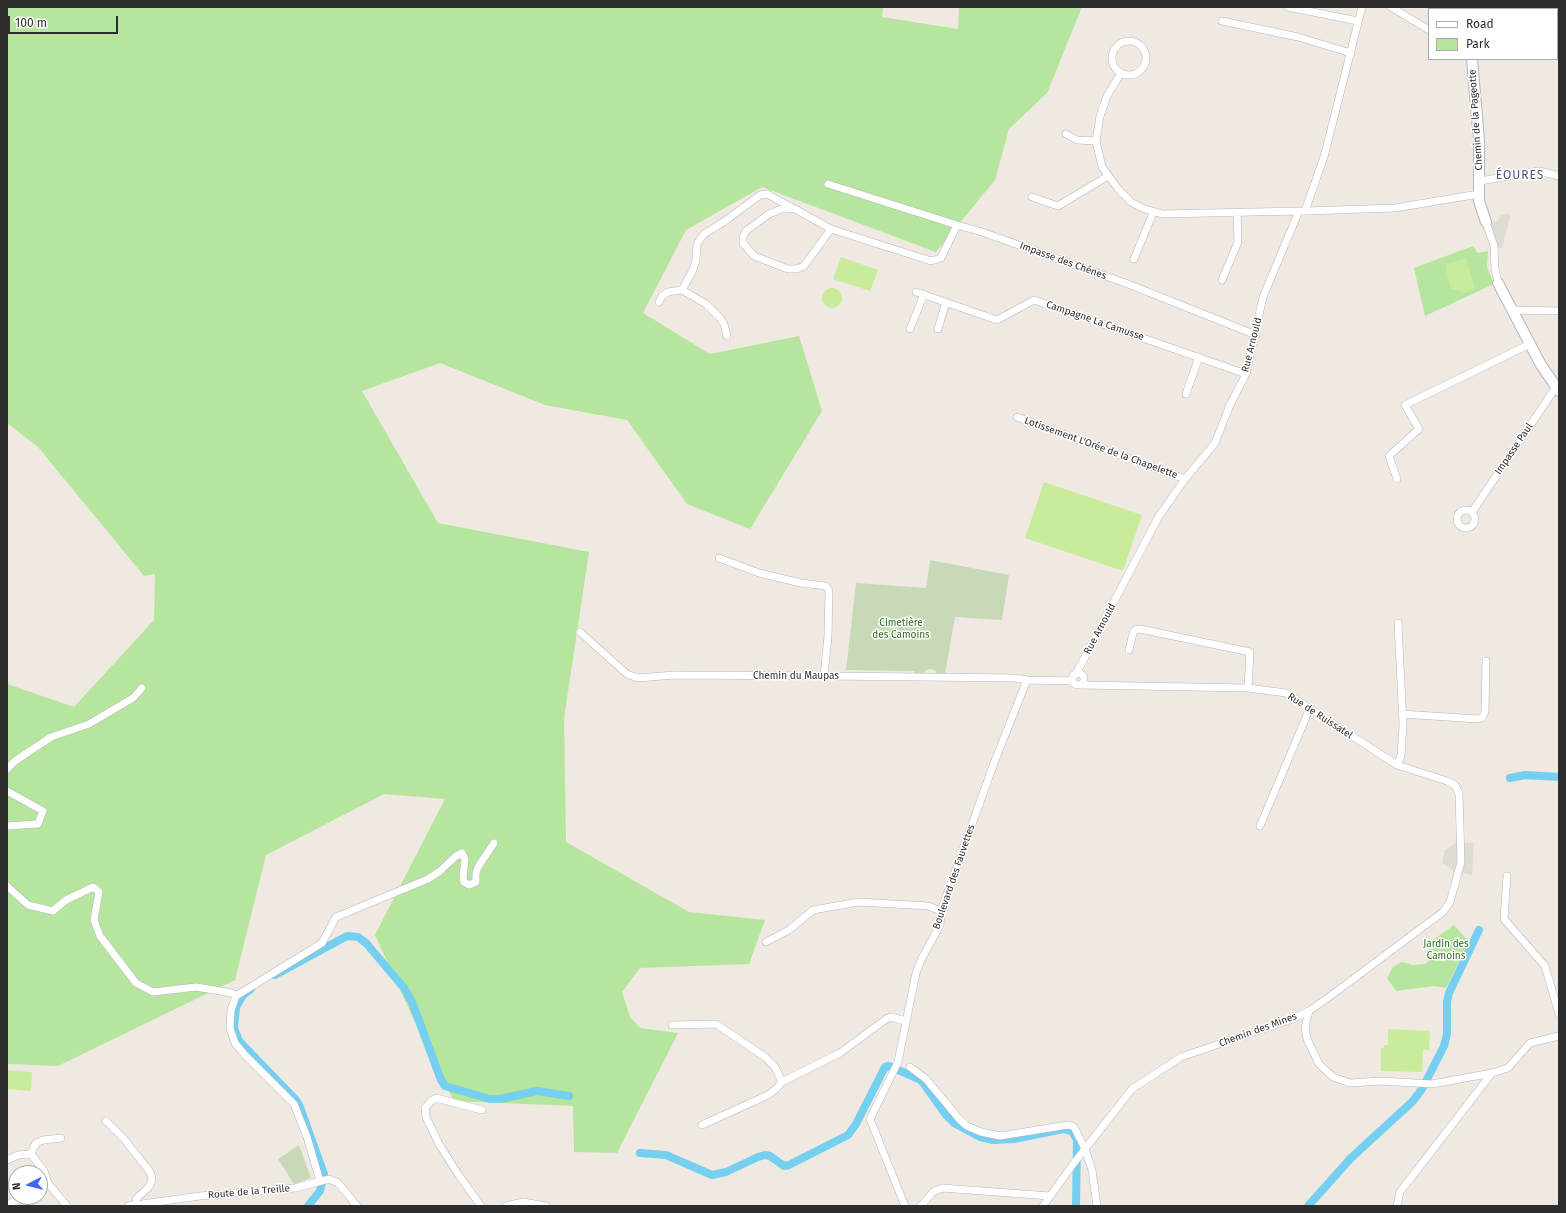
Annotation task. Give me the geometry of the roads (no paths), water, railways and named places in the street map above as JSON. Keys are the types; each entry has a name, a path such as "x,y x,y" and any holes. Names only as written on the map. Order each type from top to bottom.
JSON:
{"street":[{"path":"1288,7 1358,21"},
{"name":"Rue Arnould","path":"1028,680 1073,681 1073,677 1081,678 1082,662 1159,516 1185,479 1215,443 1230,405 1246,374 1256,335 1263,297 1302,211 1324,157 1362,7"},
{"path":"1392,7 1428,29"},
{"path":"1222,21 1298,37 1350,53"},
{"path":"1125,42 1136,43 1144,52 1145,64 1142,69 1132,75 1121,73 1116,70 1112,59 1115,48 1125,42"},
{"name":"Chemin de la Pageotte","path":"1472,60 1479,140 1479,194 1480,205 1486,222"},
{"path":"1121,73 1107,96 1100,116 1096,141 1098,156 1108,176 1131,202 1153,212 1168,214 1237,213 1395,208 1479,194"},
{"path":"1066,134 1077,140 1096,141"},
{"path":"1480,181 1539,171 1559,176"},
{"path":"1032,197 1058,206 1108,176"},
{"name":"Impasse des Chênes","path":"828,184 989,235 1128,284 1256,335"},
{"path":"682,290 693,270 696,260 697,244 704,234 725,221 760,195 766,194 831,229 931,261 937,261 945,252 957,225"},
{"path":"794,209 778,209 746,231 743,242 748,251 754,256 788,269 797,270 804,266 831,229"},
{"path":"1134,259 1153,212"},
{"path":"1222,280 1238,242 1237,213"},
{"path":"1486,222 1494,246 1495,269 1498,283 1530,344 1558,389"},
{"path":"659,302 662,296 668,292 682,290 706,304 720,318 724,324 727,336"},
{"name":"Campagne La Camusse","path":"910,329 920,293 997,320 1034,300 1246,374"},
{"path":"938,329 946,302"},
{"path":"1511,310 1559,311"},
{"path":"1397,479 1389,456 1419,429 1405,405 1530,344"},
{"path":"1186,394 1199,357"},
{"name":"Impasse Paul","path":"1472,512 1558,389"},
{"name":"Lotissement L'Orée de la Chapelette","path":"1017,416 1185,479"},
{"path":"719,558 759,573 801,583 826,586 829,591 828,636 824,676"},
{"path":"1397,765 1401,756 1402,747 1398,623"},
{"path":"1129,650 1133,633 1140,629 1250,652 1248,688"},
{"name":"Chemin du Maupas","path":"580,632 627,674 638,678 674,675 1016,678 1028,680"},
{"path":"1402,714 1477,719 1482,718 1485,712 1486,661"},
{"name":"Rue de Ruissatel","path":"1081,678 1092,684 1248,688 1286,693 1397,765 1447,781 1454,785 1458,794 1460,842"},
{"name":"Boulevard des Fauvettes","path":"904,1206 870,1119 895,1071 916,973 921,960 940,925 941,911 996,757 1028,680"},
{"path":"7,769 15,761 51,736 89,724 133,698 142,688"},
{"path":"1260,826 1310,708"},
{"path":"7,791 43,810 38,824 7,826"},
{"name":"Chemin des Mines","path":"1043,1206 1074,1162 1132,1089 1181,1057 1292,1019 1309,1011 1442,912 1450,902 1461,862 1460,842"},
{"path":"357,1206 338,1183 322,1180 294,1104 235,1043 230,1028 231,1010 236,996 322,943 336,917 428,879 440,871 456,856 462,853 465,860 463,877 464,882 469,885 476,882 478,867 494,844"},
{"path":"1508,876 1504,919 1544,966 1559,1014"},
{"path":"7,886 28,905 53,910 66,900 92,887 99,892 94,920 100,936 136,983 153,992 196,987 232,993 236,996"},
{"path":"766,942 789,930 813,910 858,902 928,906 941,911"},
{"path":"1309,1011 1305,1027 1307,1039 1319,1064 1333,1077 1350,1083 1381,1082 1432,1084 1492,1074 1508,1068 1530,1043 1559,1036"},
{"path":"702,1125 768,1095 782,1082 840,1053 886,1019 891,1018 906,1021"},
{"path":"672,1024 716,1024 765,1057 775,1067 782,1082"},
{"path":"910,1067 926,1079 950,1109 967,1126 974,1130 990,1135 1000,1136 1068,1125 1074,1127 1078,1132 1083,1151 1092,1170 1097,1206"},
{"path":"1397,1206 1400,1192 1492,1074"},
{"path":"481,1206 439,1144 426,1117 425,1108 436,1098 482,1110"},
{"path":"106,1121 124,1139 150,1172 152,1178 151,1182 148,1188 136,1199 136,1204"},
{"path":"31,1154 36,1143 43,1140 61,1138"},
{"path":"7,1160 18,1155 31,1154"},
{"path":"31,1154 37,1165"},
{"name":"Route de la Treille","path":"128,1206 200,1196 294,1188 322,1180"},
{"path":"48,1183 67,1206"},
{"path":"921,1206 933,1192 942,1188 1050,1196"},
{"path":"506,1206 523,1202 546,1206"}],"waterway":[{"path":"1510,778 1525,775 1559,777"},
{"path":"1308,1206 1351,1158 1413,1101 1422,1089 1444,1046 1447,1034 1447,1002 1449,993 1479,930"},
{"path":"275,975 347,936 358,937 366,943 404,988 412,1002 441,1080 445,1086 490,1099 500,1099 537,1091 569,1096"},
{"path":"251,989 243,995 236,1007 234,1028 239,1041 296,1100 300,1107 324,1174 320,1191 308,1206"},
{"path":"640,1153 666,1155 712,1175 726,1172 765,1155 770,1156 784,1166 789,1165 848,1135 856,1124 885,1067 889,1066 921,1080 946,1115 954,1123 980,1137 993,1140 1014,1139 1063,1129 1072,1131 1077,1140 1076,1206"}],"district":[{"name":"ÉOURES","path":"1520,176"}],"park label":[{"name":"Cimetière des Camoins","path":"901,628"},
{"name":"Jardin des Camoins","path":"1446,950"}]}
